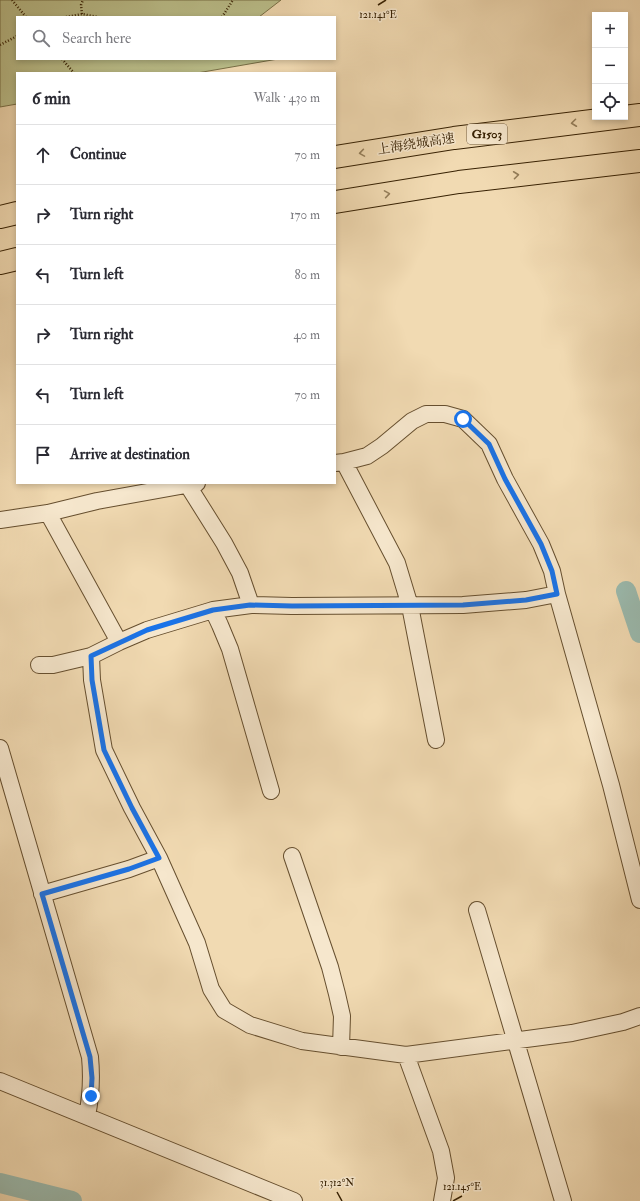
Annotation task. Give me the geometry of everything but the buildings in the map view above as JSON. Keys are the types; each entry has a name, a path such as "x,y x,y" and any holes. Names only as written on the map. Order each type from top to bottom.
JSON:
{"highway":[{"name":"上海绕城高速","path":"336,157 454,138 640,115"},
{"path":"336,202 459,182 640,161"},
{"path":"0,217 16,214"},
{"path":"0,263 16,259"}],"street":[{"path":"436,740 410,606 397,563 339,463 367,456 382,446 412,421 426,414 445,414 463,419 489,444 505,479 541,544 552,571 557,594 611,785 640,900"},
{"path":"0,520 48,513 97,501 192,484 240,573 250,605"},
{"path":"48,513 119,642"},
{"path":"40,665 53,665 91,656 147,630 213,610 250,605 471,605 526,600 557,594"},
{"path":"213,610 230,650 271,791"},
{"path":"91,656 92,680 104,750 132,808 159,858 197,943 211,988 224,1010 250,1025 302,1041 406,1055 572,1033 623,1022 640,1016"},
{"path":"0,748 90,1057 92,1078 91,1096 87,1116"},
{"path":"292,856 330,968 337,994 342,1016 341,1047"},
{"path":"42,894 129,869 159,858"},
{"path":"477,910 563,1201"},
{"path":"406,1055 441,1151 446,1178 442,1201"},
{"path":"0,1081 294,1201"}],"path":[{"path":"12,0 25,16"},
{"path":"82,0 82,14"},
{"path":"223,16 233,0"},
{"path":"71,16 82,14 93,16"},
{"path":"0,45 16,37"},
{"path":"63,60 73,72"}],"green space":[{"path":"0,0 281,0 260,16 16,16 16,60 272,60 203,72 16,72 16,104 0,107"}],"waterway":[{"path":"626,591 640,633"},
{"path":"0,1183 72,1201"}],"route":[{"path":"91,1096 92,1078 90,1057 42,894 129,869 159,858 132,808 104,750 92,680 91,656 147,630 213,610 250,605 463,605 526,600 557,594 552,571 541,544 505,479 489,444 463,419"}]}
